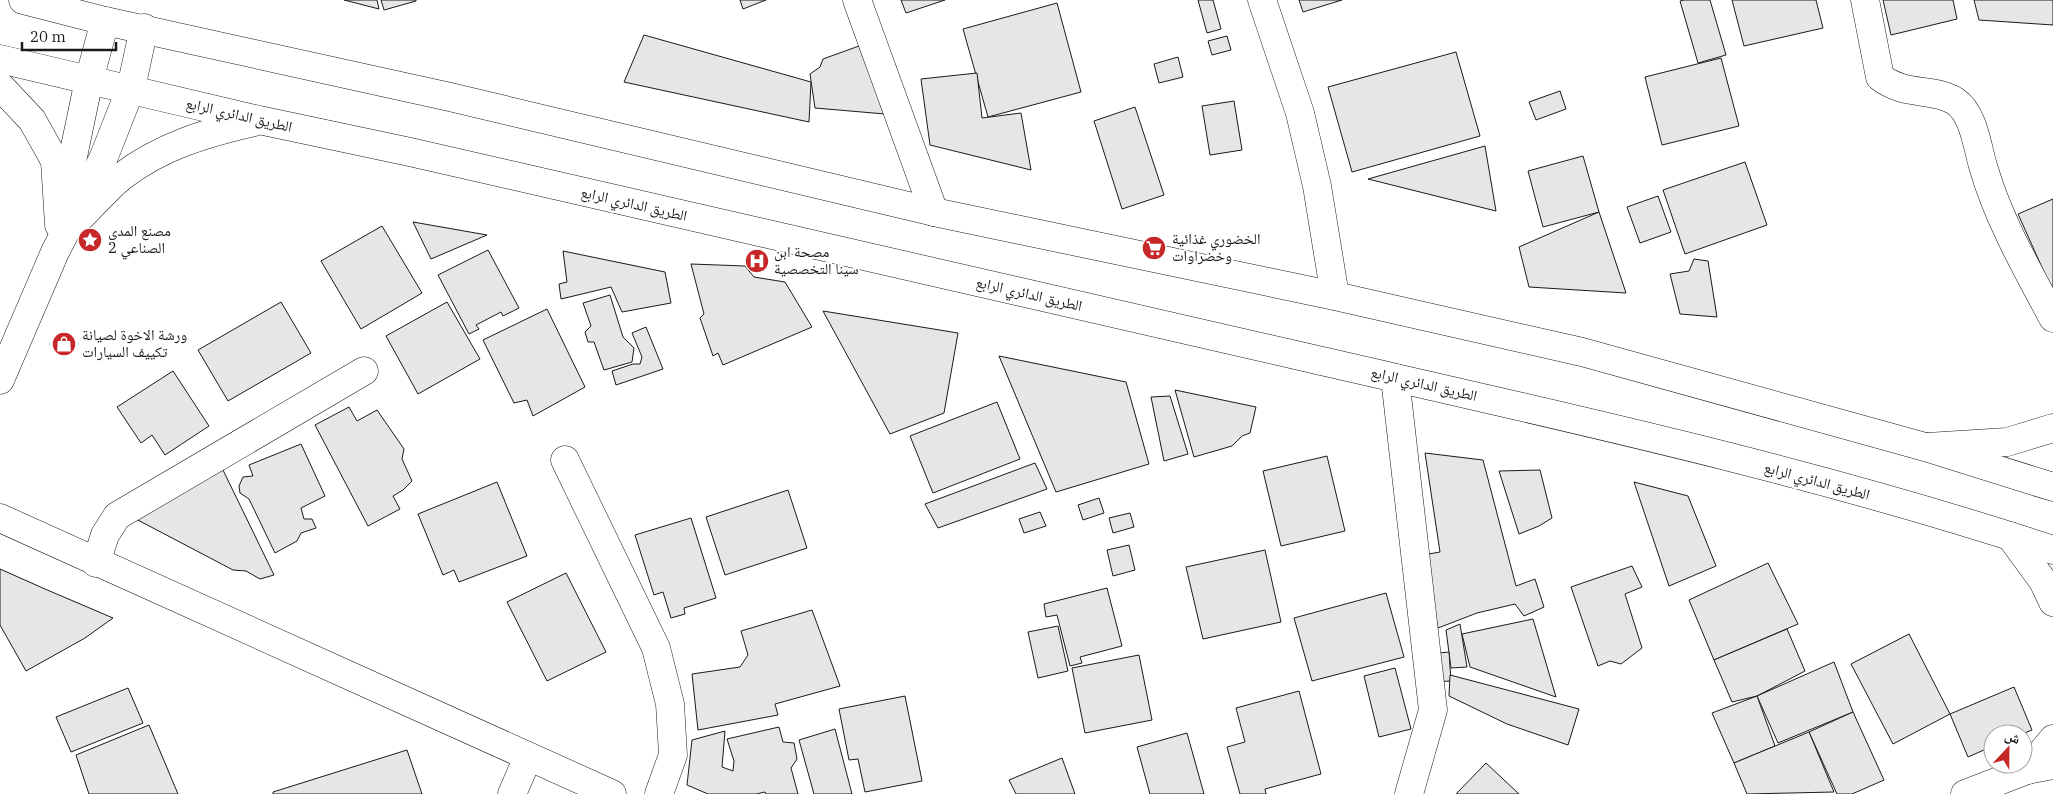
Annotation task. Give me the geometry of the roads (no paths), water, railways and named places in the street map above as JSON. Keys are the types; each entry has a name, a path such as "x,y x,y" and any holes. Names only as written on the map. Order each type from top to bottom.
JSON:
{"main road":[{"path":"23,0 105,21 144,28 460,99 934,212 1335,296 1582,352 2046,482"},
{"path":"857,0 934,212"},
{"path":"1262,0 1300,112 1317,186 1335,296"},
{"path":"1865,0 1880,76 1900,89 1930,94 1955,101 1969,118 1992,198 2053,318"},
{"path":"64,226 89,80 105,21"},
{"path":"0,380 64,226 103,159 131,88 144,28"},
{"name":"الطريق الدائري الرابع","path":"0,59 131,88 259,120 410,152 1568,417 1764,466 2053,550"},
{"path":"0,86 32,120 55,161 64,226"},
{"path":"64,226 121,178 161,151 208,133 259,120"},
{"path":"96,563 105,534 117,516 364,371"},
{"path":"1395,378 1433,710 1409,794"},
{"path":"1925,447 2007,442 2053,428"},
{"path":"565,460 656,648 670,704 673,755 659,794"},
{"path":"0,518 96,563 282,643 612,794"},
{"path":"2010,536 2043,581 2053,602"},
{"path":"1965,794 2040,767 2053,739"},
{"path":"512,794 528,757"}],"place":[{"name":"مصنع المدى الصناعي 2","path":"90,240"},
{"name":"الخضوري غذائية وخضراوات","path":"1154,248"},
{"name":"مصحة ابن سينا التخصصية","path":"757,261"},
{"name":"ورشة الاخوة لصيانة تكييف السيارات","path":"64,344"}]}
